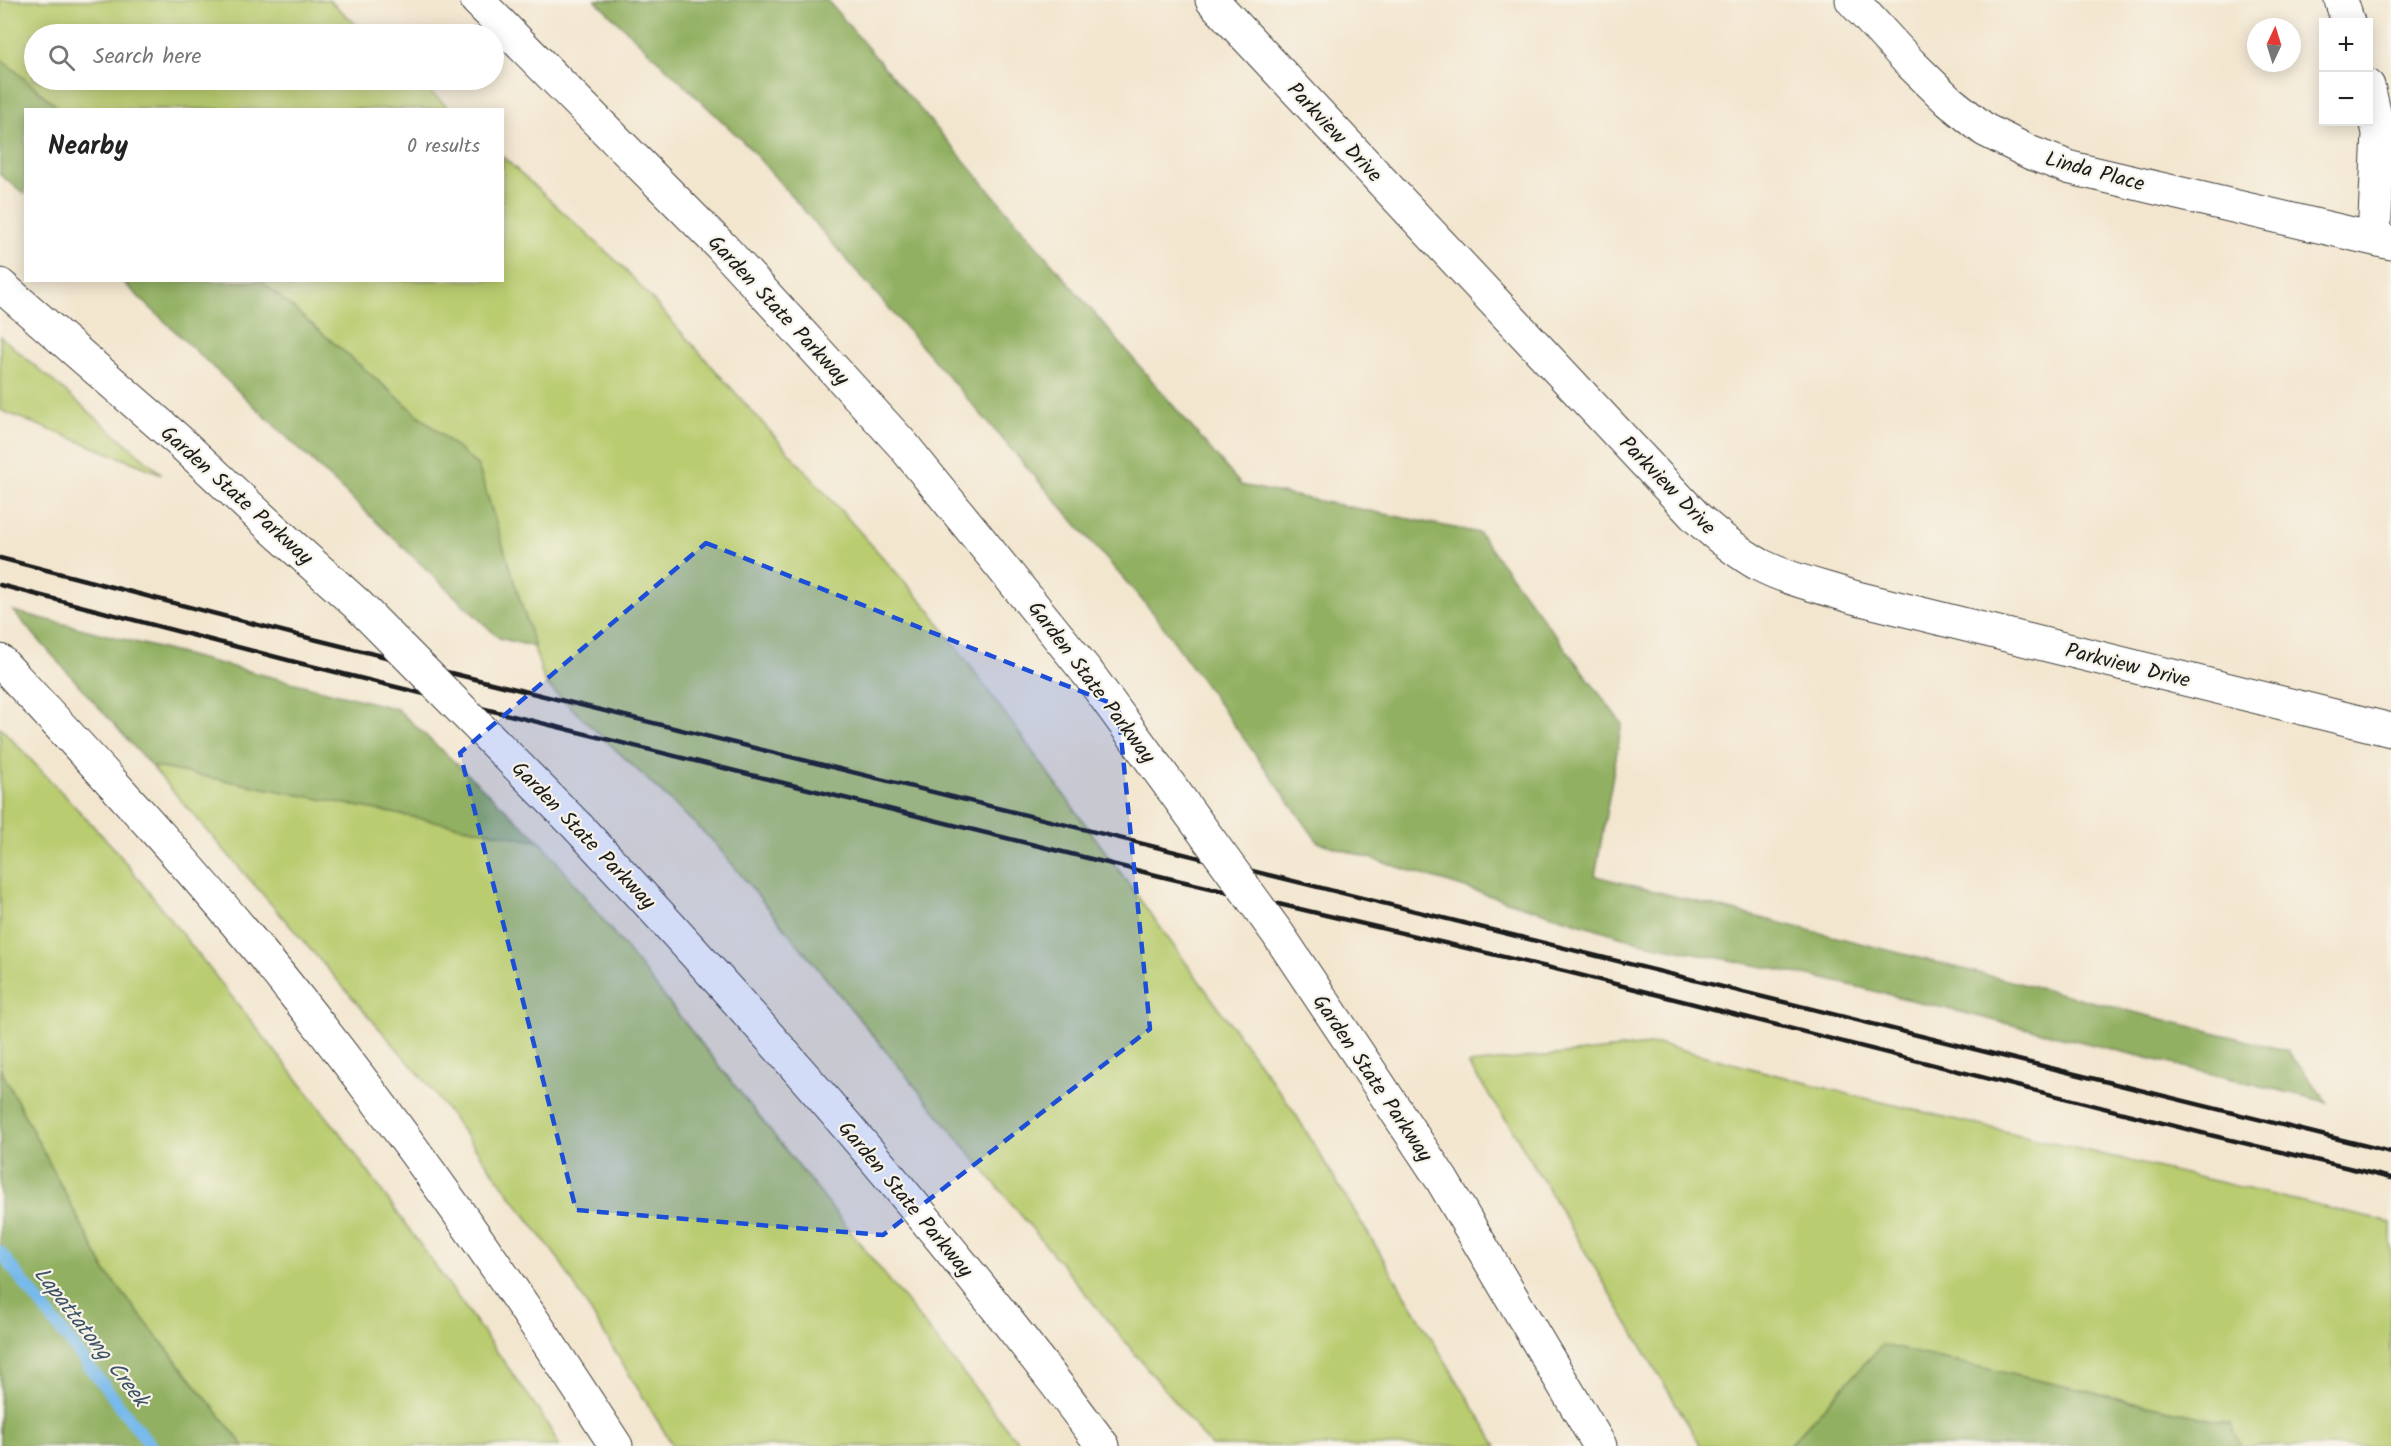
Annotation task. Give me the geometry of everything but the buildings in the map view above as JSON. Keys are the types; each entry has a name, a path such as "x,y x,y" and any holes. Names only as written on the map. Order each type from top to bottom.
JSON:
{"main road":[{"name":"Garden State Parkway","path":"477,0 501,24"},
{"path":"510,0 623,146"},
{"name":"Parkview Drive","path":"1212,0 1696,517 1719,538 1760,565 1854,597 2391,730"},
{"name":"Linda Place","path":"1852,0 1949,101 1985,130 2031,153 2071,168 2383,241"},
{"path":"2341,0 2347,18"},
{"name":"Garden State Parkway","path":"504,27 721,246 903,445 1088,672 1278,934 1365,1064 1453,1200 1600,1446"},
{"path":"2373,107 2379,133 2383,241"},
{"name":"Garden State Parkway","path":"0,285 178,440 358,605 579,828 758,1024 892,1181 993,1303 1103,1446"},
{"path":"0,661 199,880 302,1004 379,1103 461,1215 616,1446"}],"highlighted area":[{"path":"706,543 1118,706 1150,1029 883,1235 576,1210 460,753"}],"green space":[{"path":"0,0 329,0 356,24 24,24 24,78 0,58"},
{"path":"595,0 827,0 1241,485 1479,533 1622,724 1595,876 2288,1051 2327,1102 1829,980 1639,942 1318,842 1155,615 748,146"},
{"path":"0,58 24,78 24,90 38,90 59,108 24,108 24,193 0,175"},
{"path":"38,90 428,90 449,108 59,108"},
{"path":"504,158 623,267 928,608 1293,1110 1497,1446 1211,1446 713,841 545,683 478,466 262,282 504,282"},
{"path":"123,282 262,282 478,466 535,647 499,638"},
{"path":"0,336 162,474 0,410"},
{"path":"13,611 397,709 541,842 151,766"},
{"path":"0,727 114,848 343,1137 540,1412 560,1446 244,1446 106,1272 0,1068"},
{"path":"151,766 541,842 1021,1446 673,1446 559,1260 425,1081"},
{"path":"1660,1044 1852,1095 2391,1223 2391,1446 2241,1446 2231,1424 1882,1345 1788,1446 1701,1446 1511,1127 1468,1064"},
{"path":"0,1068 106,1272 244,1446 0,1446"},
{"path":"1882,1345 2231,1424 2241,1446 1788,1446"}],"waterway":[{"name":"Lapattatong Creek","path":"0,1252 151,1446"}],"railway":[{"path":"0,558 305,637 2391,1152"},
{"path":"0,585 299,663 1168,878 1568,972 2210,1135 2391,1178"}]}
